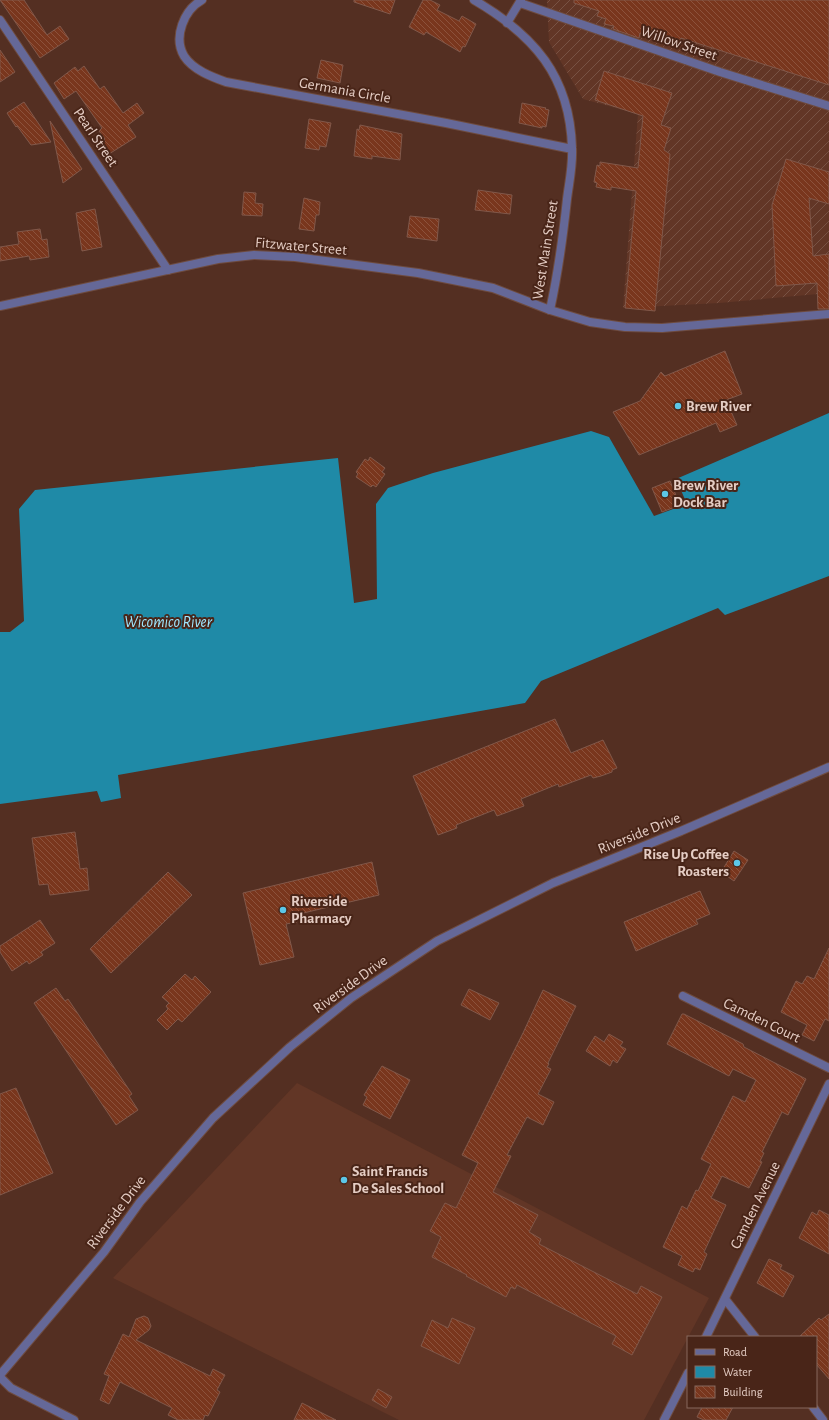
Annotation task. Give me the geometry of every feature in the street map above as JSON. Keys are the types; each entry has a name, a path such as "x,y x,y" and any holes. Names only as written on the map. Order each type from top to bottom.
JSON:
{"street":[{"name":"Germania Circle","path":"202,0 186,14 181,29 180,43 184,56 190,63 212,77 226,82 446,123 572,149"},
{"name":"West Main Street","path":"474,0 520,32 543,57 554,74 563,93 570,122 572,149 560,255 550,310 590,322 625,327 662,328 829,314"},
{"path":"507,23 520,1"},
{"name":"Willow Street","path":"520,1 720,72 829,106"},
{"name":"Pearl Street","path":"0,20 168,270"},
{"name":"Fitzwater Street","path":"0,306 218,259 254,255 295,257 418,273 493,288 550,310"},
{"name":"Riverside Drive","path":"0,1376 104,1252 140,1202 213,1118 290,1047 351,998 438,941 553,883 681,832 829,767"},
{"name":"Camden Court","path":"683,996 829,1068"},
{"name":"Camden Avenue","path":"707,1336 829,1084"},
{"path":"725,1300 755,1336"},
{"path":"664,1420 687,1375"},
{"path":"0,1376 12,1388 74,1420"},
{"path":"814,1408 823,1420"}],"shaded area":[{"path":"547,0 829,0 829,293 719,303 623,308 638,114 583,99 549,42"},
{"name":"Saint Francis De Sales School","path":"297,1083 709,1298 689,1336 687,1336 687,1339 644,1420 399,1420 113,1278"}],"water":[{"name":"Wicomico River","path":"829,413 829,576 725,615 718,608 541,681 525,703 118,775 121,798 101,802 97,791 0,804 0,632 10,632 24,621 19,509 35,490 338,458 354,603 377,599 376,504 388,488 433,473 591,431 609,437 654,516 687,504 676,479"}],"building":[{"path":"0,0 24,0 47,35 60,26 69,39 40,58"},
{"path":"354,0 395,0 390,14 354,2"},
{"path":"423,0 430,0 440,5 437,10 459,21 462,16 476,24 465,47 463,46 460,52 426,32 424,35 409,27"},
{"path":"574,0 829,0 829,85 681,38 680,40 646,29 644,34 640,33 639,38 613,29 614,26 604,24 606,19 597,16 599,11 574,3"},
{"path":"0,50 15,72 0,82"},
{"path":"321,60 343,65 340,83 317,78"},
{"path":"84,66 100,89 104,86 123,113 137,103 144,113 128,125 136,137 109,154 101,142 105,139 99,131 102,128 76,91 64,99 54,83 75,67 78,71"},
{"path":"604,71 672,93 661,125 671,128 664,150 670,154 655,311 625,308 636,191 611,187 611,190 596,187 597,183 594,182 597,165 600,166 600,162 638,168 643,116 595,100"},
{"path":"24,102 51,142 31,145 17,126 16,127 7,113"},
{"path":"522,103 549,110 546,127 542,126 542,128 519,123"},
{"path":"309,119 331,123 326,147 320,146 319,150 305,148"},
{"path":"50,121 82,169 63,183"},
{"path":"360,125 402,134 400,160 372,156 372,159 354,156 357,129 359,130"},
{"path":"786,159 829,172 829,204 809,198 813,256 829,254 829,309 818,309 817,283 776,286 772,205"},
{"path":"478,190 512,195 510,214 475,210"},
{"path":"244,192 256,193 255,203 263,204 262,216 242,215"},
{"path":"304,198 320,202 319,215 316,215 314,231 299,229"},
{"path":"95,209 102,247 82,251 76,213"},
{"path":"410,216 439,219 437,241 407,237"},
{"path":"40,229 42,240 47,239 49,257 30,260 29,256 0,261 0,247 19,244 17,232"},
{"name":"Brew River","path":"725,351 742,394 726,400 737,425 720,432 716,423 639,455 613,412 640,401 661,372 665,376"},
{"path":"370,457 385,468 382,472 385,474 376,487 373,485 371,487 356,477 358,474 356,472 365,459 368,461"},
{"name":"Brew River Dock Bar","path":"670,481 680,505 662,512 652,488"},
{"path":"555,719 571,753 603,740 617,768 612,770 612,772 601,776 593,778 591,775 559,787 558,784 521,799 524,806 497,816 494,810 456,825 457,828 438,835 413,776"},
{"path":"75,832 80,869 87,868 89,890 50,895 48,884 39,885 32,838"},
{"name":"Rise Up Coffee Roasters","path":"734,851 748,860 734,881 721,872"},
{"name":"Riverside Pharmacy","path":"372,862 379,895 295,915 297,922 286,924 294,957 260,965 243,893"},
{"path":"168,872 192,895 111,973 90,949"},
{"path":"700,891 710,914 696,920 698,924 636,951 624,922"},
{"path":"40,920 55,943 41,952 43,955 29,964 27,961 12,971 0,952 0,946"},
{"path":"829,948 829,1021 825,1019 814,1041 802,1035 807,1025 781,1012 796,981 802,984 807,976 814,979"},
{"path":"185,974 192,980 195,976 211,992 182,1022 178,1019 167,1030 157,1020 168,1009 166,1006 169,1003 162,997"},
{"path":"56,988 65,1001 68,999 132,1094 129,1096 138,1110 116,1125 34,1003"},
{"path":"469,989 499,1003 490,1020 461,1005"},
{"path":"543,990 576,1006 548,1063 549,1064 547,1067 551,1069 538,1094 554,1102 543,1125 527,1117 507,1155 511,1156 493,1192 538,1215 529,1232 541,1239 539,1244 637,1294 641,1286 662,1297 632,1355 612,1344 616,1336 517,1285 515,1289 511,1287 506,1297 432,1257 441,1237 430,1231 445,1203 456,1208 478,1163 462,1155"},
{"path":"682,1014 743,1044 744,1047 806,1079 788,1115 782,1112 762,1152 764,1153 760,1161 762,1162 749,1188 722,1176 711,1198 726,1205 704,1252 707,1254 700,1270 695,1268 693,1272 678,1265 682,1256 663,1247 682,1206 687,1209 696,1190 698,1191 711,1164 701,1159 733,1096 745,1102 756,1080 733,1069 729,1076 667,1044"},
{"path":"609,1034 623,1042 620,1046 626,1049 617,1063 613,1060 610,1066 586,1051 595,1036 604,1042"},
{"path":"382,1066 410,1080 390,1119 363,1105 367,1097 364,1095"},
{"path":"16,1088 53,1173 0,1195 0,1094"},
{"path":"819,1210 829,1215 829,1254 799,1238 812,1212 817,1215"},
{"path":"769,1259 782,1265 780,1269 794,1276 783,1297 757,1283"},
{"path":"829,1314 829,1379 817,1365 817,1336 800,1336 819,1318 821,1320"},
{"path":"144,1316 148,1318 151,1326 149,1330 136,1340 210,1376 213,1369 225,1375 217,1390 220,1392 208,1416 205,1415 203,1420 178,1420 168,1415 172,1408 120,1382 109,1404 100,1400 109,1376 104,1374 123,1334 129,1337 136,1319"},
{"path":"452,1318 475,1328 459,1364 421,1346 432,1320 448,1328"},
{"path":"378,1389 392,1397 386,1408 372,1400"},
{"path":"302,1403 336,1420 294,1420"},
{"path":"702,1408 732,1408 726,1420 704,1420 697,1417"}],"place":[{"name":"Brew River","path":"678,406"},
{"name":"Brew River Dock Bar","path":"665,494"},
{"name":"Rise Up Coffee Roasters","path":"737,863"},
{"name":"Riverside Pharmacy","path":"283,910"},
{"name":"Saint Francis De Sales School","path":"344,1180"}]}
